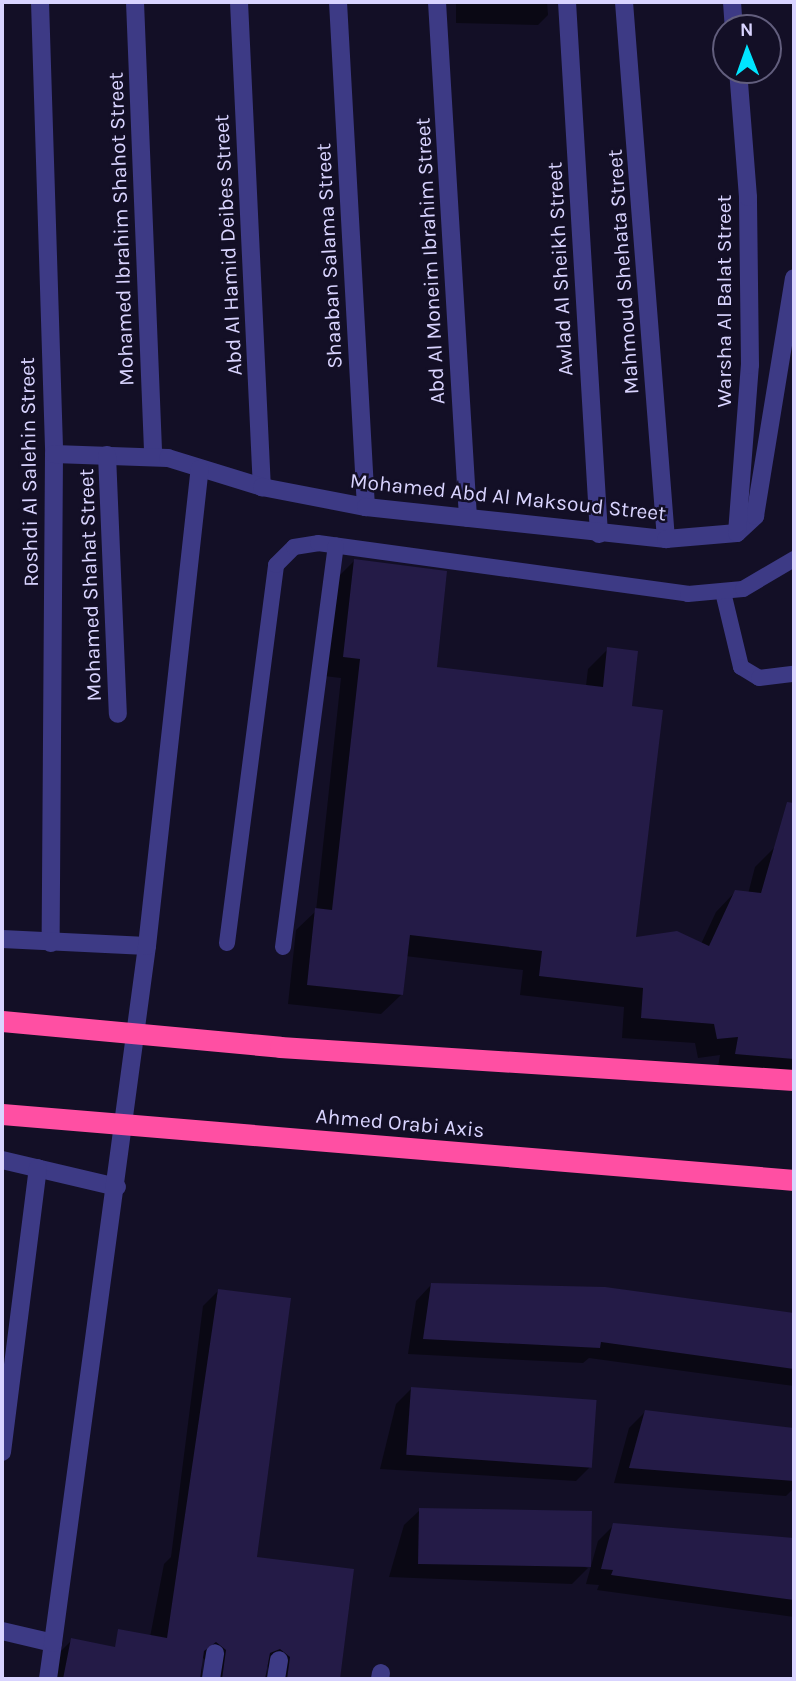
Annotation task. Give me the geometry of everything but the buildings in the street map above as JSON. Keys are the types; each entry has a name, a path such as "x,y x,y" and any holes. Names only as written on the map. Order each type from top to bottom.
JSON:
{"highway":[{"path":"2,1021 280,1047 794,1080"},
{"name":"Ahmed Orabi Axis","path":"2,1114 794,1180"}],"street":[{"name":"Roshdi Al Salehin Street","path":"40,2 54,454 51,943"},
{"name":"Mohamed Ibrahim Shahot Street","path":"135,2 153,455"},
{"name":"Abd Al Hamid Deibes Street","path":"239,2 262,487"},
{"name":"Shaaban Salama Street","path":"338,2 366,507"},
{"name":"Abd Al Moneim Ibrahim Street","path":"437,2 468,518"},
{"name":"Awlad Al Sheikh Street","path":"567,2 599,534"},
{"name":"Mahmoud Shehata Street","path":"624,2 666,540"},
{"name":"Warsha Al Balat Street","path":"737,533 750,365 748,197 739,84"},
{"path":"737,533 755,516 794,278"},
{"name":"Mohamed Abd Al Maksoud Street","path":"54,454 153,455 262,487 366,507 599,534 666,540 737,533"},
{"name":"Mohamed Shahat Street","path":"107,454 118,714"},
{"path":"48,1679 117,1187 147,946 200,469"},
{"path":"2,939 147,946"},
{"path":"2,1160 117,1187"},
{"path":"2,1451 38,1168"},
{"path":"2,1631 53,1643"},
{"path":"211,1679 215,1653"},
{"path":"276,1679 279,1660"}],"lane":[{"path":"228,943 276,565 306,543 688,594 743,589 794,561"},
{"path":"283,947 336,545"},
{"path":"723,592 741,667 759,678 794,674"}]}
